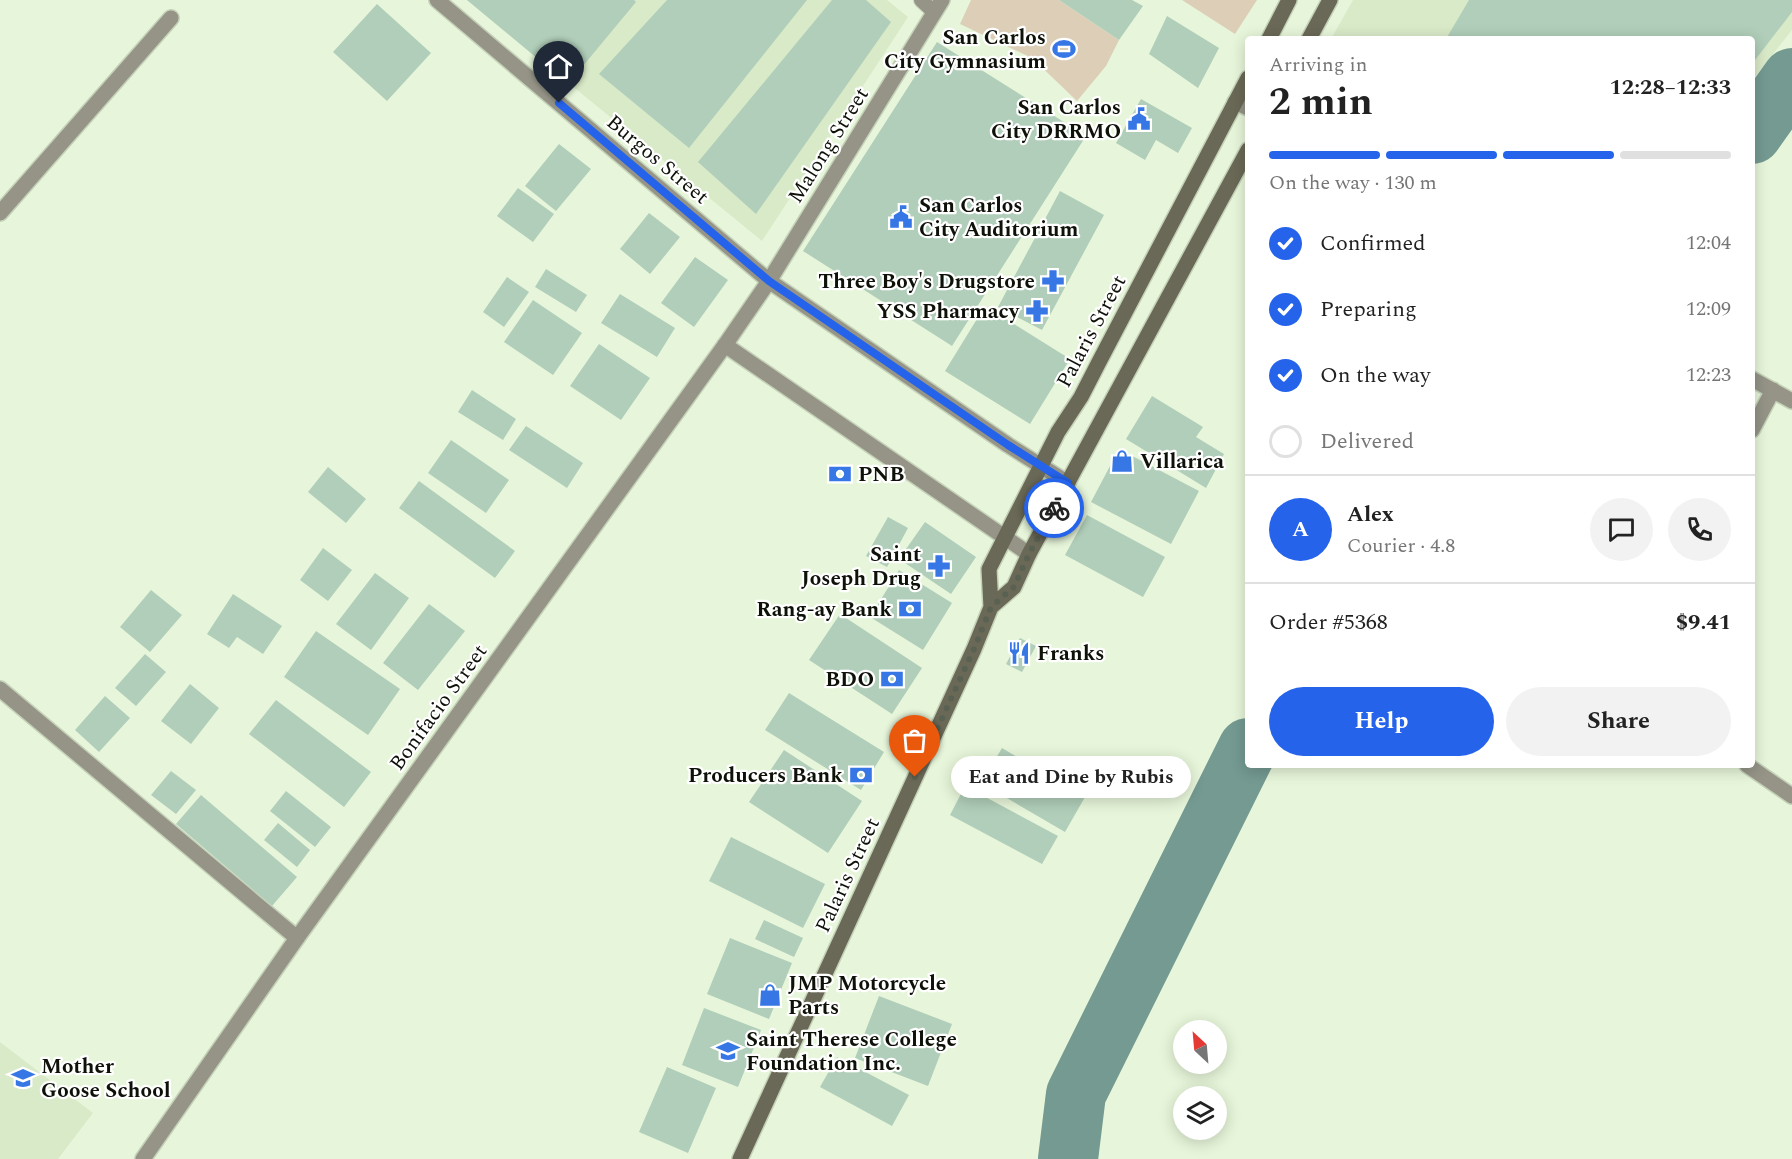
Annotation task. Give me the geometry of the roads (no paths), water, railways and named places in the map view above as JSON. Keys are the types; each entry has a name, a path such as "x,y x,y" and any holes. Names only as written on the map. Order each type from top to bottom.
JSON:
{"main road":[{"path":"1271,36 1289,0"},
{"path":"1311,36 1330,0"},
{"name":"Palaris Street","path":"740,1159 969,660 991,607 989,569 1058,432 1081,397 1242,105"},
{"name":"Palaris Street","path":"991,607 1014,587 1029,554 1245,156"}],"street":[{"name":"Burgos Street","path":"437,0 769,281 1068,483"},
{"name":"Malong Street","path":"769,281 938,6"},
{"path":"0,213 171,18"},
{"name":"Bonifacio Street","path":"143,1159 297,938 726,345 769,281"},
{"path":"726,345 1029,554"},
{"path":"1755,380 1792,401"},
{"path":"1755,424 1773,390"},
{"path":"0,689 297,938"},
{"path":"1751,768 1792,796"}],"lane":[{"path":"921,0 938,6"}],"waterway":[{"path":"1755,130 1792,78"},
{"path":"1068,1159 1076,1094 1245,754"}],"place":[{"name":"San Carlos City Gymnasium","path":"1064,49"},
{"name":"San Carlos City DRRMO","path":"1139,119"},
{"name":"San Carlos City Auditorium","path":"901,217"},
{"name":"Three Boy's Drugstore","path":"1053,281"},
{"name":"YSS Pharmacy","path":"1037,311"},
{"name":"Villarica","path":"1122,461"},
{"name":"PNB","path":"840,474"},
{"name":"Saint Joseph Drug","path":"939,566"},
{"name":"Rang-ay Bank","path":"910,609"},
{"name":"Franks","path":"1019,653"},
{"name":"BDO","path":"892,679"},
{"name":"Producers Bank","path":"861,775"},
{"name":"Eat and Dine by Rubis","path":"915,777"},
{"name":"JMP Motorcycle Parts","path":"770,995"},
{"name":"Saint Therese College Foundation Inc.","path":"728,1051"},
{"name":"Mother Goose School","path":"23,1078"}]}
